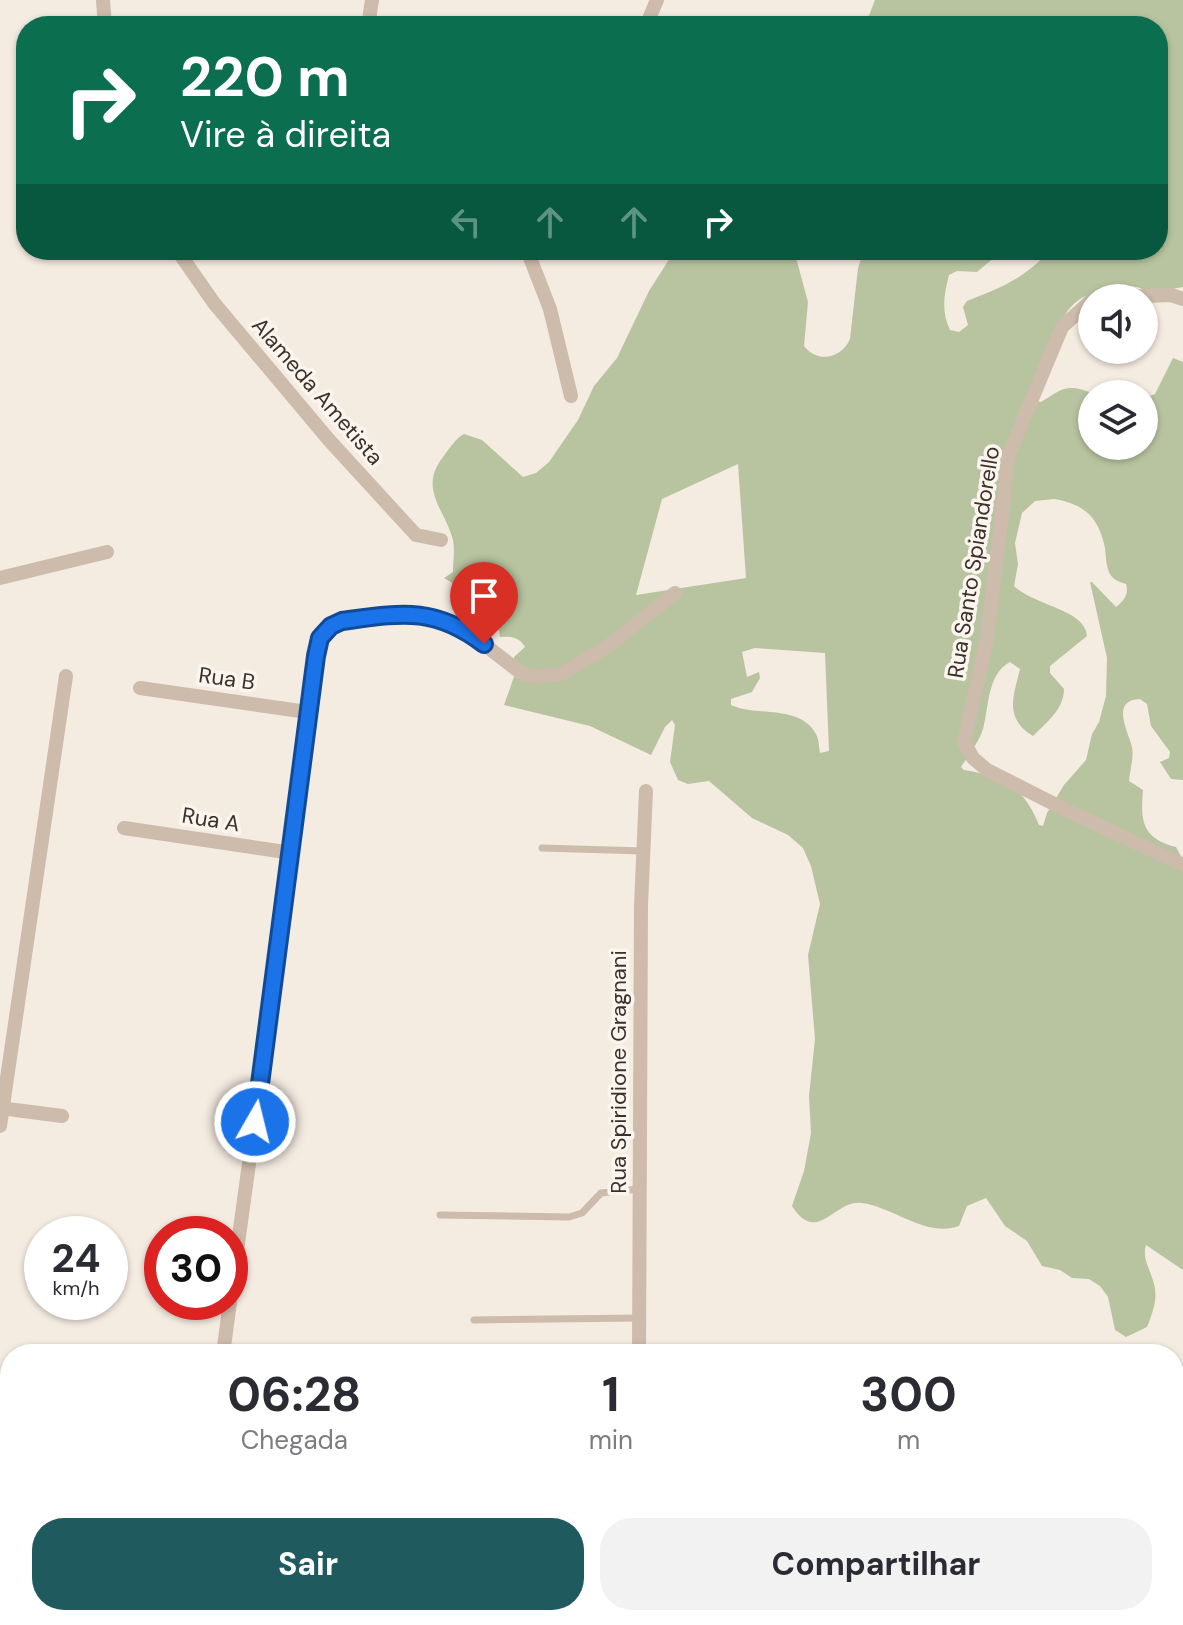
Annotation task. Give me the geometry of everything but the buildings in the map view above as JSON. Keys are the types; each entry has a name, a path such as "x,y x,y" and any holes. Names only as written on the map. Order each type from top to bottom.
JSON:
{"street":[{"name":"Alameda Ametista","path":"184,260 214,303 329,440 416,535 441,540"},
{"path":"531,260 550,309 571,396"},
{"path":"1158,296 1183,299"},
{"name":"Rua Santo Spiandorello","path":"1078,313 1062,327 1009,454 987,639 964,742 973,758 987,770 1183,865"},
{"path":"0,578 107,552"},
{"path":"242,1216 292,853 307,712 320,638 331,626 342,621 419,614 463,628 521,673 536,677 561,674 608,646 675,593"},
{"path":"0,1126 66,676"},
{"name":"Rua B","path":"140,688 307,712"},
{"name":"Rua Spiridione Gragnani","path":"639,1344 646,791"},
{"name":"Rua A","path":"124,828 292,853"},
{"path":"1,1108 62,1116"},
{"path":"224,1344 228,1320"}],"lane":[{"path":"542,848 643,851"},
{"path":"440,1215 569,1217 582,1213 601,1193 639,1189"},
{"path":"474,1320 639,1318"}],"green space":[{"path":"875,0 1183,0 1183,287 1158,292 1158,284 1078,284 1078,301 1068,310 1055,334 1034,401 1041,402 1059,391 1078,388 1078,460 1158,460 1158,388 1173,358 1183,362 1183,780 1171,779 1160,762 1169,758 1170,752 1151,726 1147,704 1140,699 1131,701 1123,710 1123,717 1132,747 1129,781 1143,790 1142,812 1146,828 1156,839 1176,847 1183,860 1183,1270 1146,1245 1145,1256 1154,1283 1155,1303 1147,1327 1126,1337 1115,1330 1108,1297 1100,1286 1089,1279 1072,1278 1060,1270 1042,1266 1027,1241 1005,1226 986,1198 967,1206 959,1226 947,1229 922,1225 862,1203 843,1207 818,1222 801,1217 792,1206 804,1171 811,1133 809,1096 815,1039 808,955 820,904 811,866 803,848 788,835 752,818 709,781 688,784 678,780 670,762 675,725 672,720 665,727 651,755 590,726 504,705 515,674 514,657 525,647 514,638 500,637 494,615 488,607 473,594 444,578 453,572 454,544 433,489 436,468 455,441 464,434 482,440 523,477 536,473 549,462 578,420 594,386 617,358 649,291 669,260 797,260 808,302 804,346 823,357 841,351 850,339 861,260 991,260 977,272 957,271 949,275 945,316 950,330 959,332 968,325 963,307 967,301 1002,286 1040,260 1168,260 1168,16 869,16","holes":["738,464 746,578 636,595 662,499","1035,501 1065,501 1089,514 1099,528 1110,574 1126,584 1127,591 1116,607 1090,582 1107,658 1106,696 1086,760 1064,785 1043,826 1039,825 1019,792 1001,780 961,767 981,734 990,692 1002,667 1010,662 1020,669 1013,698 1014,714 1033,736 1054,715 1061,703 1064,689 1050,673 1050,666 1087,636 1084,627 1068,614 1014,586 1018,564 1015,543 1022,513","755,648 825,653 829,751 820,753 816,734 799,718 731,705 731,699 752,692 760,678 759,672 747,677 742,652"]}],"route":[{"path":"255,1122 292,853 307,712 320,638 331,626 342,621 419,614 463,628 484,644"}]}
